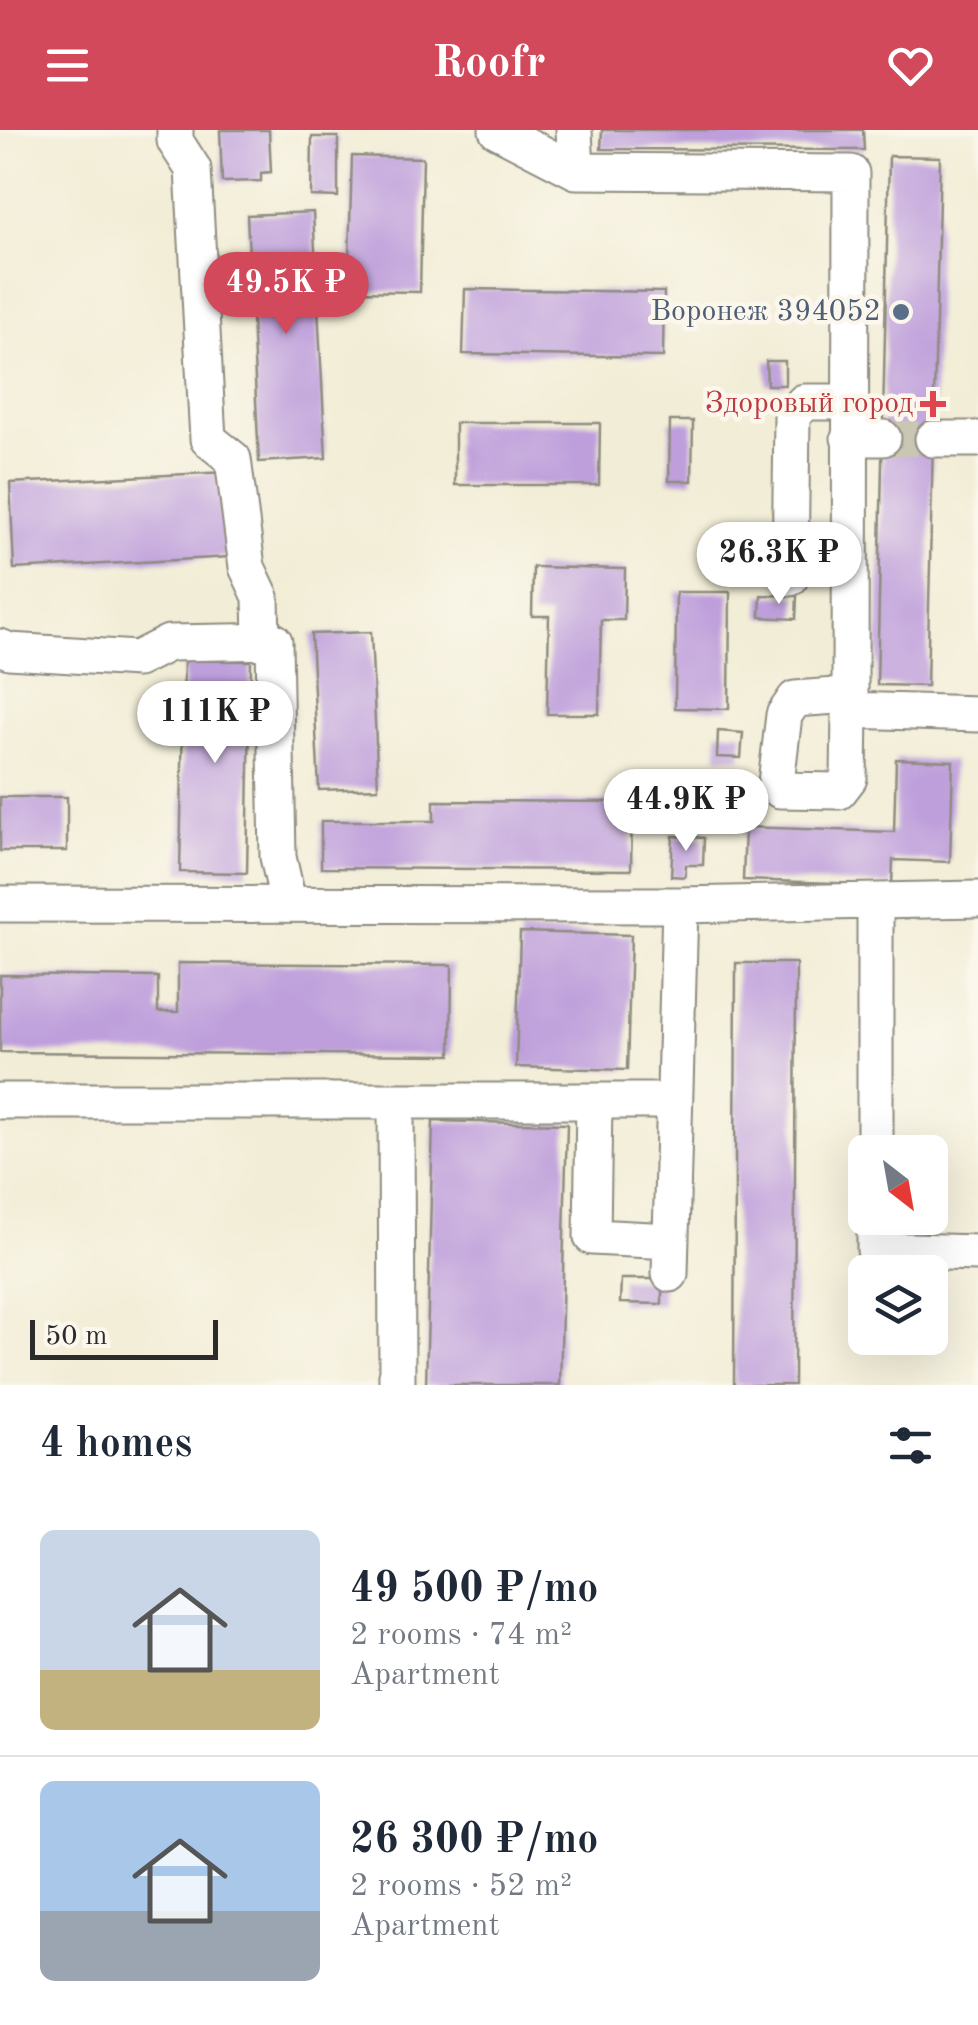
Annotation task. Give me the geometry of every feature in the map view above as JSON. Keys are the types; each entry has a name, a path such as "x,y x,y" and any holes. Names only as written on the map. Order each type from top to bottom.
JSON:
{"lane":[{"path":"175,130 175,140 193,169 208,438 233,459 247,567 260,597 262,641"},
{"path":"497,130 576,171 850,172 849,402 866,438 850,702 978,714"},
{"path":"574,130 576,171"},
{"path":"790,578 792,416 804,402 849,402"},
{"path":"933,439 978,439"},
{"path":"0,647 8,651 136,659 169,643 274,642 278,857 284,904"},
{"path":"0,904 680,904 978,899"},
{"path":"594,1101 592,1237 670,1258 680,904"},
{"path":"875,920 876,1135"},
{"path":"0,1101 674,1101"},
{"path":"396,1101 397,1385"},
{"path":"876,1235 876,1250 978,1252"}],"building":[{"path":"220,130 269,130 271,172 261,173 261,181 222,182"},
{"path":"602,130 863,130 864,150 601,149"},
{"path":"312,137 338,137 338,197 311,196"},
{"path":"352,156 423,158 420,292 348,291"},
{"path":"889,156 940,157 927,686 877,685"},
{"path":"313,212 326,458 259,462 247,215"},
{"path":"465,289 664,292 663,357 463,354"},
{"path":"766,361 785,361 785,385 767,385"},
{"path":"670,421 693,421 692,481 669,481"},
{"path":"455,423 600,423 599,485 455,485"},
{"path":"226,472 230,557 14,569 10,483"},
{"path":"533,567 625,569 624,620 601,620 599,714 547,714 549,616 532,616"},
{"path":"676,592 730,592 729,709 675,708"},
{"path":"761,595 797,596 796,619 760,617"},
{"path":"371,632 378,788 319,790 311,634"},
{"path":"184,660 251,661 247,873 180,872"},
{"path":"718,731 743,733 741,758 717,757"},
{"path":"896,759 953,761 950,862 893,860 892,885 743,880 745,827 894,832"},
{"path":"0,797 67,797 67,851 0,851"},
{"path":"434,801 632,802 631,870 321,868 321,821 434,821"},
{"path":"673,836 704,838 703,865 686,865 685,877 671,876"},
{"path":"520,932 631,935 627,1070 516,1067"},
{"path":"178,963 452,965 451,1055 0,1052 0,975 158,977 158,1012 178,1012"},
{"path":"736,963 796,963 794,1385 734,1385"},
{"path":"433,1121 567,1124 560,1385 426,1385"},
{"path":"621,1279 662,1279 662,1304 620,1303"}],"tunnel":[{"path":"883,438 933,439"}],"place":[{"name":"Воронеж 394052","path":"901,312"},
{"name":"Здоровый город","path":"933,404"}]}
